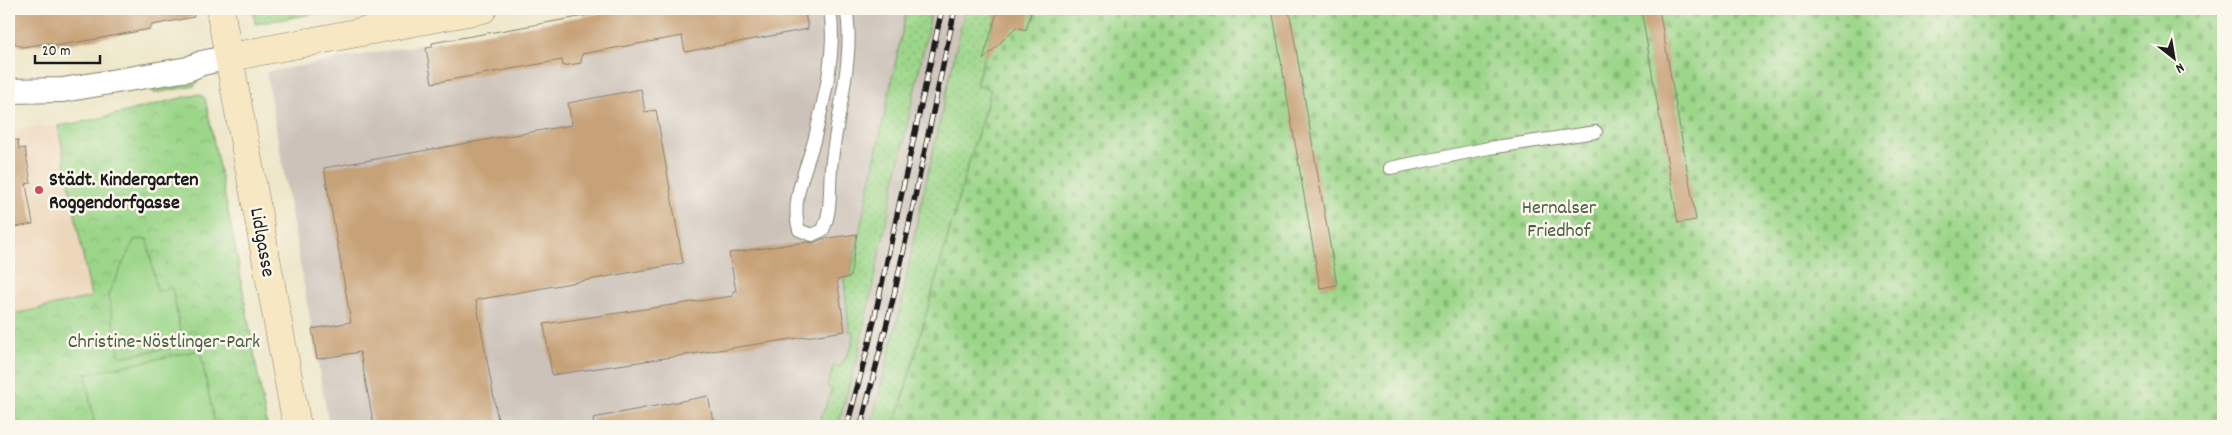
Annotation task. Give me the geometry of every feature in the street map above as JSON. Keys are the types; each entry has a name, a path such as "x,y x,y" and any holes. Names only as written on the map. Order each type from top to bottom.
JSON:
{"main road":[{"name":"Lidlgasse","path":"220,9 298,426"},
{"path":"230,57 483,9"}],"street":[{"path":"9,91 63,90 188,69 202,63 230,57"}],"lane":[{"path":"830,9 834,40 814,141 801,181 795,217 799,230 812,235 823,230 829,216 831,170 850,40 846,9"},
{"path":"1390,168 1489,148 1596,132"}],"shaded area":[{"path":"624,9 907,9 850,277 852,346 840,367 834,365 832,388 818,426 329,426 266,72"},
{"path":"932,9 965,9 918,217 901,306 871,426 838,426 863,337"},
{"name":"Städt. Kindergarten Roggendorfgasse","path":"58,126 91,297 9,315 9,129"}],"green space":[{"path":"253,9 342,9 255,24"},
{"path":"907,9 932,9 856,364 838,426 818,426 832,389 827,386 834,365 840,367 852,346 853,332 849,331 844,278 850,276"},
{"path":"965,9 998,9 976,85 991,90 964,179 895,426 871,426 901,306 918,217"},
{"name":"Hernalser Friedhof","path":"998,9 2223,9 2223,426 895,426 964,179 991,90 976,85"},
{"path":"197,78 197,83 194,86 154,93 152,86"},
{"name":"Christine-Nöstlinger-Park","path":"199,94 205,98 236,251 267,426 9,426 9,315 91,297 58,126"},
{"path":"147,239 157,291 172,288 183,345 120,357 108,295 134,240"},
{"path":"200,350 215,426 95,426 85,374"}],"building":[{"path":"9,9 193,9 194,17 152,25 150,29 96,39 55,46 49,43 22,47 12,39 9,27"},
{"path":"624,9 804,9 808,29 685,52 682,36 582,54 581,63 563,66 562,60 432,83 426,48 432,47 432,43"},
{"path":"998,9 1032,9 1026,30 1016,27 983,60"},
{"path":"1272,9 1289,9 1337,285 1320,288"},
{"path":"1641,9 1659,9 1696,220 1678,223"},
{"path":"641,89 645,112 656,110 683,263 476,300 499,426 374,426 360,352 317,359 312,329 351,322 324,168 572,125 568,103"},
{"path":"18,140 19,149 25,148 31,183 26,184 33,224 9,228 9,141"},
{"path":"857,234 850,277 837,280 845,331 552,375 544,324 733,296 733,291 736,291 729,253 807,242 813,243 822,239"},
{"path":"708,396 714,426 594,426 593,418"}],"railway":[{"path":"847,426 869,343 942,9"},
{"path":"861,426 894,295 955,9"}],"place":[{"name":"Städt. Kindergarten Roggendorfgasse","path":"39,190"}]}
